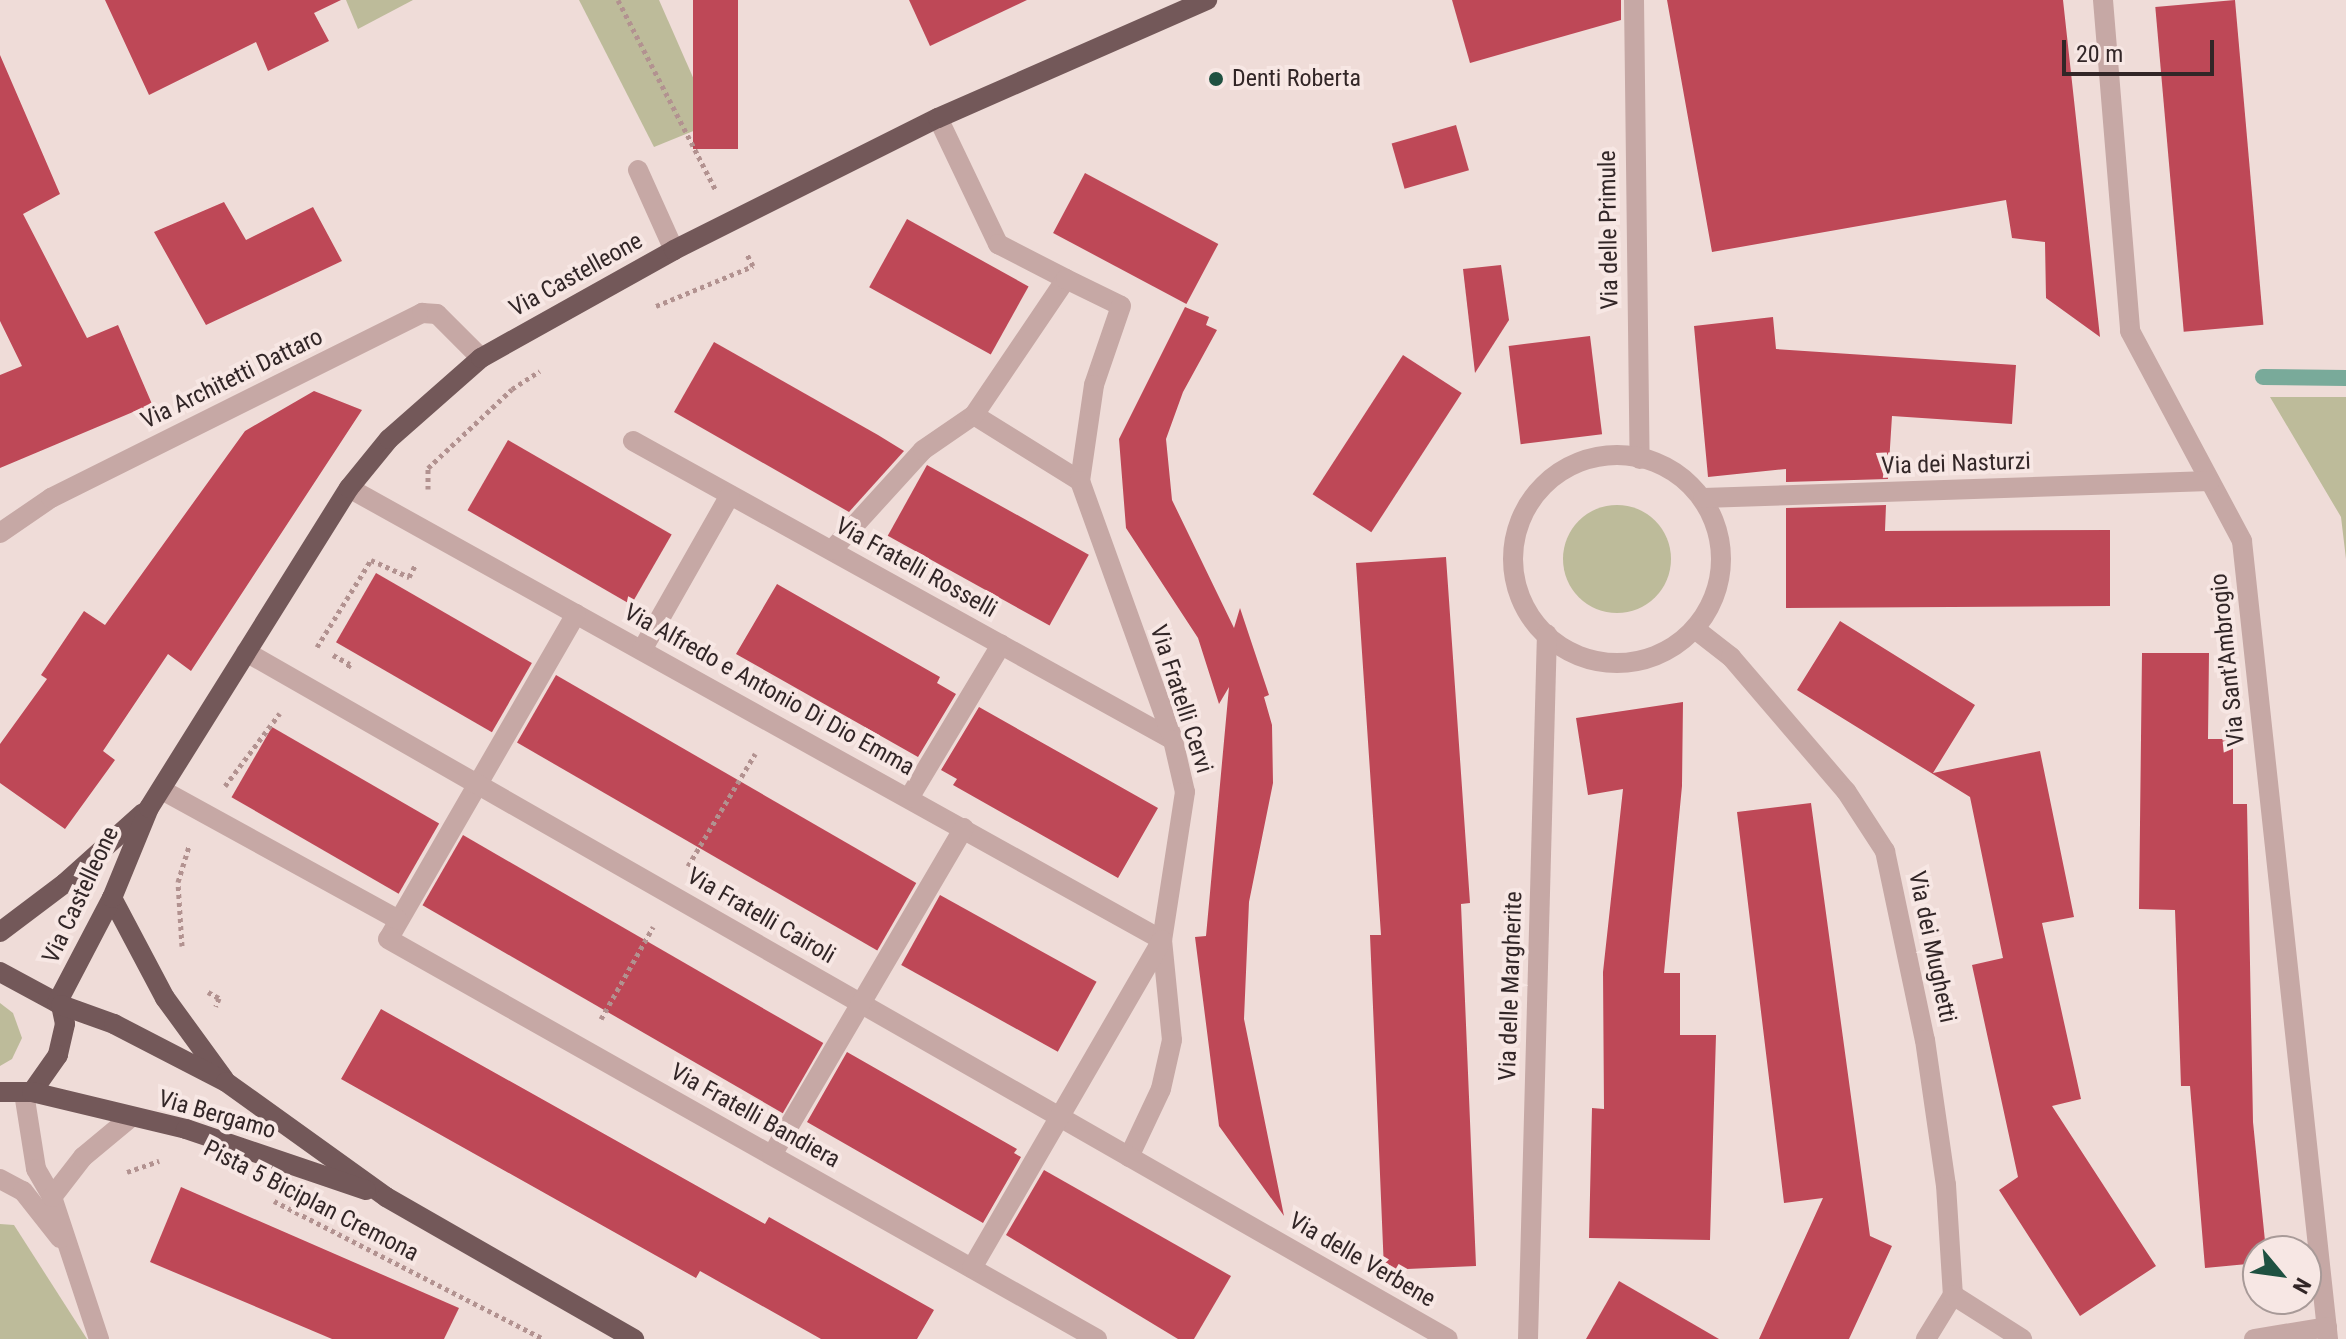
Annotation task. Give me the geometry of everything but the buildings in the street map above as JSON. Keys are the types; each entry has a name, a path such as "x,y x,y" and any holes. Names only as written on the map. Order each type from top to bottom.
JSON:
{"main road":[{"name":"Via Castelleone","path":"0,932 65,883 149,808 349,488 389,439 481,358 674,250 938,118 1207,0"},
{"name":"Via Castelleone","path":"59,1004 112,898 149,808"},
{"name":"Via Bergamo","path":"112,898 165,998 226,1082"},
{"name":"Via Bergamo","path":"0,972 59,1004 114,1024 226,1082 386,1197 634,1339"},
{"path":"28,1093 58,1055 65,1024 59,1004"},
{"name":"Via Bergamo","path":"0,1092 28,1093 186,1129 386,1197"}],"street":[{"name":"Via delle Primule","path":"1634,0 1640,459"},
{"name":"Via Sant'Ambrogio","path":"2103,0 2130,331 2242,541 2328,1333"},
{"name":"Via Fratelli Cervi","path":"938,118 998,244 1121,306 1094,385 1080,481 1173,740 1185,792 1162,940 1172,1040 1161,1089 1129,1157"},
{"path":"638,170 674,250"},
{"path":"832,550 923,450 974,415 1066,279"},
{"name":"Via Architetti Dattaro","path":"0,533 51,498 422,313 437,314 481,358"},
{"path":"974,415 1080,481"},
{"name":"Via Fratelli Rosselli","path":"633,441 1173,740"},
{"path":"1624,454 1668,467 1703,498 1721,541 1715,597 1695,629 1657,657 1611,665 1575,655 1531,620 1513,577 1516,530 1532,497 1577,462 1624,454"},
{"name":"Via dei Nasturzi","path":"1703,498 2210,481"},
{"name":"Via Alfredo e Antonio Di Dio Emma","path":"349,488 1162,940"},
{"path":"642,650 730,495"},
{"path":"393,930 576,614"},
{"name":"Via dei Mughetti","path":"1695,629 1731,657 1846,791 1885,851 1925,1040 1946,1185 1953,1295"},
{"name":"Via delle Margherite","path":"1528,1339 1547,634"},
{"path":"909,798 1001,645"},
{"name":"Via Fratelli Cairoli","path":"246,652 1249,1225"},
{"name":"Via Fratelli Bandiera","path":"162,790 772,1155 1097,1339"},
{"path":"772,1155 964,828"},
{"name":"Via Fratelli Cervi","path":"972,1268 1162,940"},
{"path":"28,1093 36,1169 52,1197 63,1241 99,1339"},
{"path":"52,1197 83,1157 130,1118"},
{"path":"0,1179 23,1191 63,1241"},
{"name":"Via delle Verbene","path":"1249,1225 1448,1339"},
{"path":"1926,1339 1953,1295 2022,1339"},
{"path":"2254,1339 2328,1333"}],"path":[{"name":"Pista 5 Biciplan Cremona","path":"115,1177 164,1160"},
{"name":"Pista 5 Biciplan Cremona","path":"260,1193 544,1339"}],"shaded area":[{"path":"346,0 413,0 358,29"},
{"path":"579,0 659,0 713,123 654,147"},
{"path":"2270,397 2346,397 2346,559 2341,517"},
{"path":"1617,505 1647,514 1655,521 1662,529 1671,559 1662,589 1655,597 1647,604 1617,613 1587,604 1579,597 1572,589 1563,559 1572,529 1579,521 1587,514"},
{"path":"0,1003 13,1013 22,1038 12,1059 0,1066"},
{"path":"0,1224 14,1225 87,1339 0,1339"}],"waterway":[{"path":"2263,377 2346,378"}],"place":[{"name":"Denti Roberta","path":"1216,79"}]}
